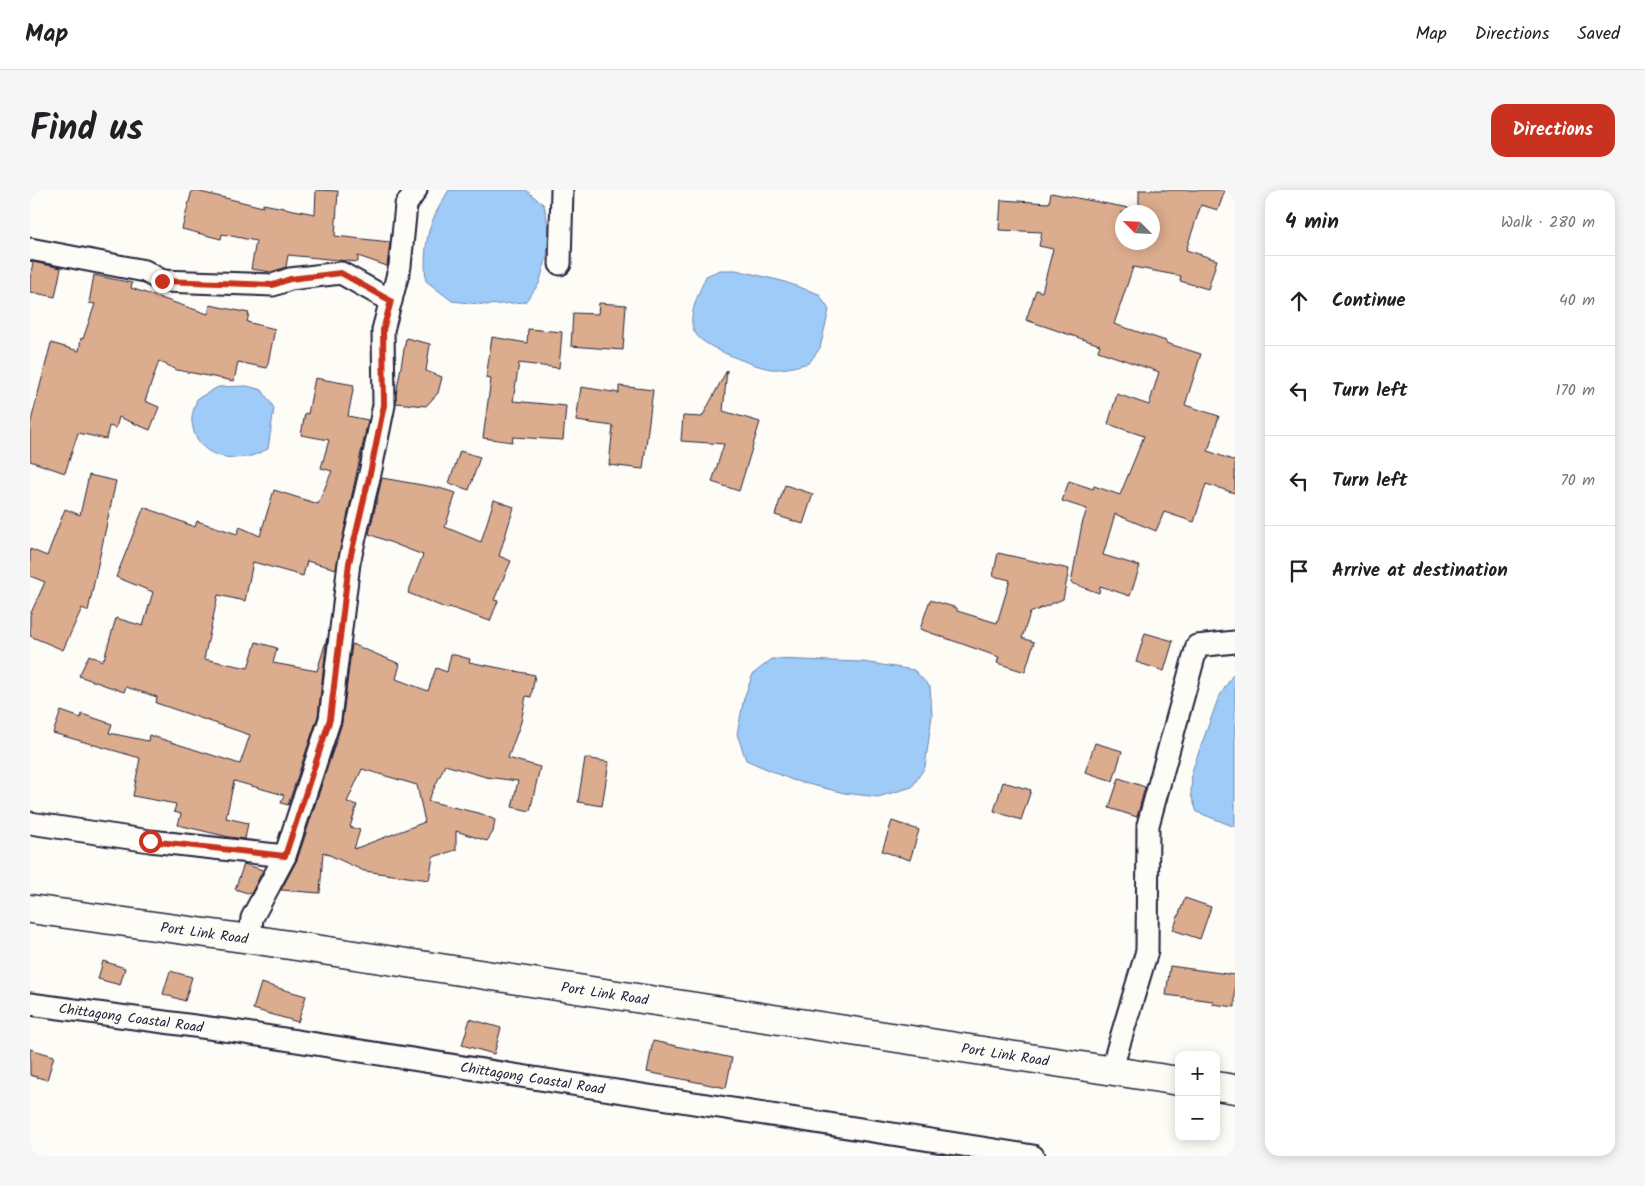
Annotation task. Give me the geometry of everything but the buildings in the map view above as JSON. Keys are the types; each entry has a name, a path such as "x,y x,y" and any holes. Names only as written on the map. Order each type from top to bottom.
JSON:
{"highway":[{"name":"Port Link Road","path":"30,909 250,939 1175,1080"},
{"path":"1220,1087 1235,1089"}],"street":[{"path":"250,939 252,918 285,856 330,719 349,563 384,405 383,330 400,266 406,205 416,190"},
{"path":"560,264 562,190"},
{"path":"30,250 145,271 162,281 273,285 290,279 341,273 391,301"},
{"path":"1111,1071 1147,951 1148,824 1197,646 1235,642"},
{"path":"30,823 150,841 285,856"},
{"name":"Chittagong Coastal Road","path":"30,1004 239,1032 1033,1156"}],"water":[{"path":"449,190 526,190 544,205 549,228 547,256 539,284 525,302 488,305 452,301 426,281 426,243 436,214"},
{"path":"720,270 736,270 782,281 819,294 829,310 820,348 809,363 790,368 771,369 730,356 709,345 695,333 692,326 692,318 699,293 706,276"},
{"path":"247,386 262,390 274,408 268,449 252,456 236,458 210,452 203,447 194,432 192,416 197,399 218,387"},
{"path":"772,659 863,662 914,670 930,687 932,715 925,767 912,787 878,797 844,793 792,780 746,760 737,734 744,698 753,674"},
{"path":"1235,674 1235,827 1197,812 1191,795 1192,771 1218,699"}],"route":[{"path":"150,841 285,856 330,719 349,563 384,405 383,330 391,301 341,273 290,279 273,285 162,281"}]}
